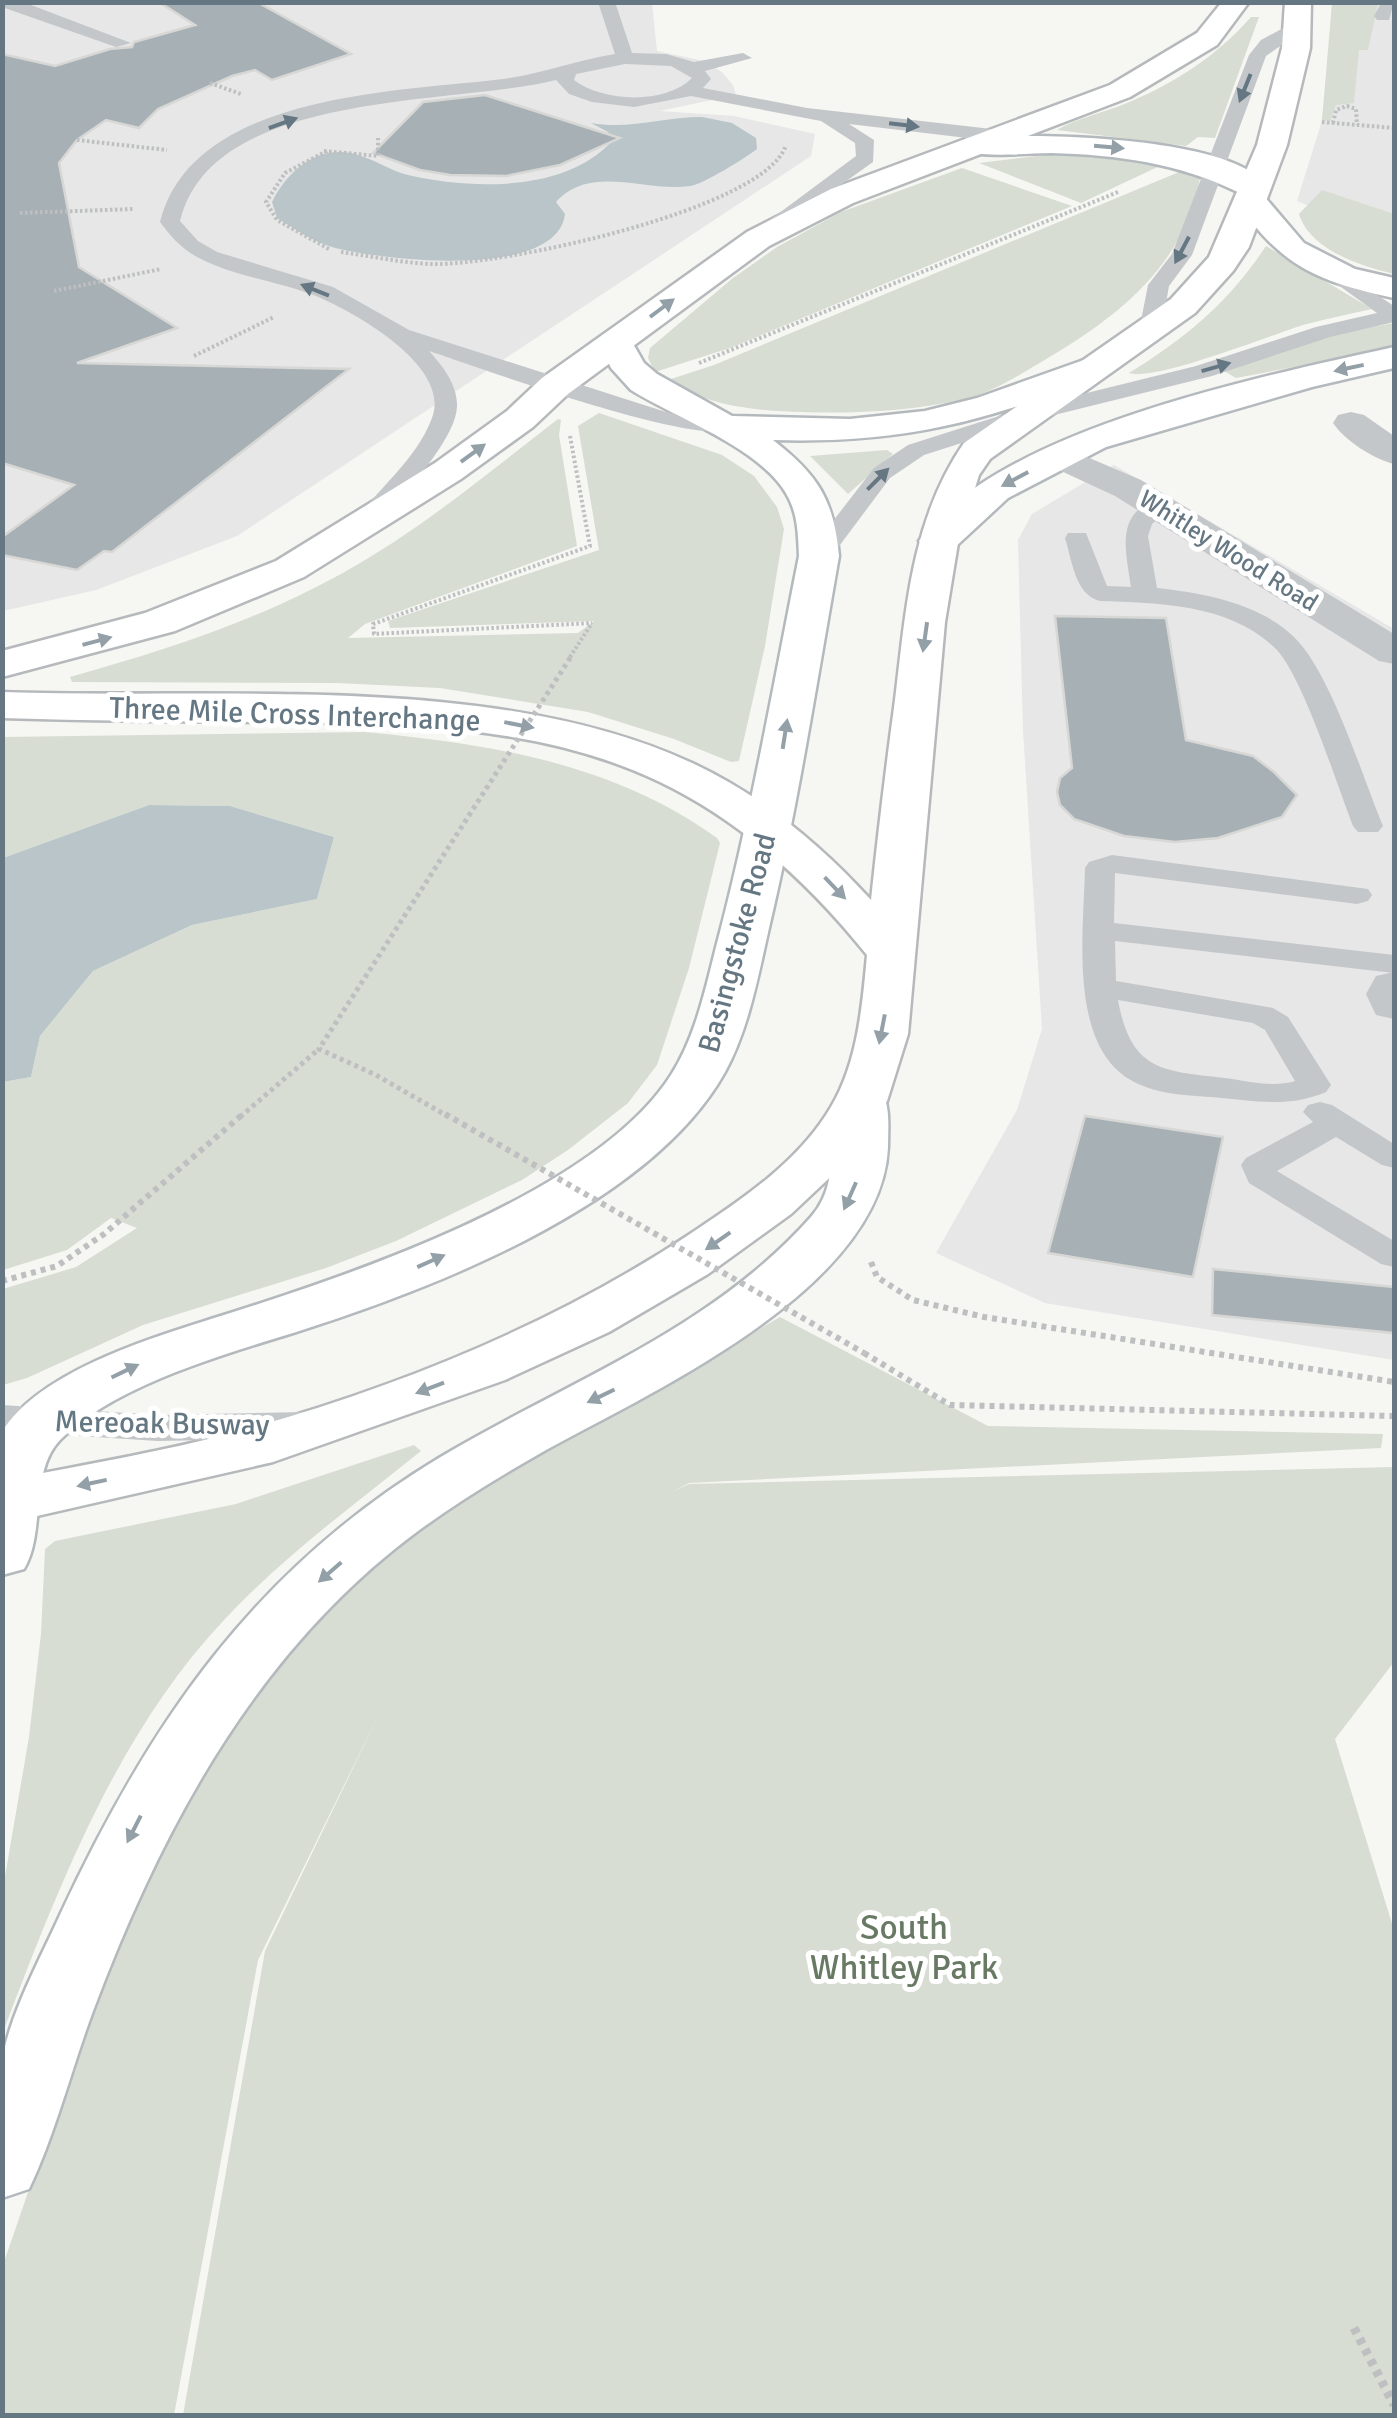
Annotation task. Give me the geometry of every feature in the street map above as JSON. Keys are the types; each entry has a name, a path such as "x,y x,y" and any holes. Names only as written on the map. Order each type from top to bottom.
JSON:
{"main road":[{"path":"2,664 111,637 194,610 290,569 363,526 520,419 555,386 758,239 842,196 1120,91 1207,39 1236,2"},
{"path":"22,1420 30,1436 18,1461 5,1519 390,1404 536,1346 637,1294 717,1242 782,1192 832,1146 861,1100 884,1023 908,764 939,540 958,473 976,451 1183,306 1221,264 1233,247 1272,145 1284,101 1298,14"},
{"path":"990,140 1162,153 1214,168 1252,194 1292,250 1330,270 1394,288"},
{"name":"Basingstoke Road","path":"22,1420 148,1360 378,1284 470,1244 557,1196 638,1140 669,1114 706,1062 770,830 818,556 819,523 797,477 768,454 644,382 629,368 616,342"},
{"path":"939,540 995,490 1118,430 1304,378 1394,358"},
{"path":"722,427 820,431 904,425 972,410 1094,367"},
{"name":"Three Mile Cross Interchange","path":"2,705 405,712 514,724 584,741 651,764 732,804 770,830 828,881 891,954"},
{"path":"2,2165 58,2002 99,1899 148,1804 231,1676 294,1604 387,1525 438,1488 534,1431 646,1374 750,1308 831,1230 847,1206 860,1171 861,1100"}],"street":[{"path":"1352,423 1394,453"},
{"name":"Whitley Wood Road","path":"1059,456 1128,488 1394,652"},
{"path":"1394,987 1394,1004"}],"lane":[{"path":"5,2 122,43"},
{"path":"606,2 625,58"},
{"path":"1150,331 1159,285 1182,255 1258,55 1298,14"},
{"path":"722,427 663,419 401,335 324,292 210,256 190,245 170,222 170,203 197,166 213,155 259,132 328,108 377,97 567,74 589,63 625,58 663,60 692,68 743,58"},
{"path":"691,91 702,79 692,68"},
{"path":"567,74 564,81 570,89 604,100 652,100 691,91 756,106 990,140"},
{"path":"758,239 814,192 866,158 867,145 857,134 808,114"},
{"path":"1330,270 1394,316"},
{"path":"818,556 846,523 863,494 899,460 938,442 1204,371 1324,332 1394,316"},
{"path":"363,526 416,462 446,413 437,376 427,360 401,335"},
{"path":"976,451 1025,432 1116,409 1234,385 1304,378"},
{"path":"1145,594 1136,536 1140,521 1159,507"},
{"path":"1077,538 1093,586 1100,593 1206,602 1287,644 1324,718 1368,826"},
{"path":"1356,894 1112,864 1100,868 1100,1003 1118,1055 1134,1071 1164,1082 1294,1096 1394,1158"},
{"path":"1099,930 1394,964"},
{"path":"1100,988 1238,1009 1277,1024 1314,1085 1294,1096"},
{"path":"1336,1123 1258,1165 1261,1176 1394,1256"},
{"name":"Mereoak Busway","path":"22,1420 158,1428 322,1425"}],"path":[{"path":"326,151 297,164 273,186 266,202 276,220 290,230 332,250 368,258 433,264 506,260 579,238 662,221 762,175 782,158 787,142 782,129 756,106"},
{"path":"1357,125 1356,108 1336,110 1336,124 1394,128"},
{"path":"76,140 213,155"},
{"path":"685,368 1120,192"},
{"path":"54,291 210,256"},
{"path":"194,356 324,292"},
{"path":"2,1281 57,1266 104,1234 318,1049 592,623 374,634 373,624 590,546 571,448"},
{"path":"318,1049 376,1075 950,1405 1394,1416"},
{"path":"867,1250 877,1277 913,1300 966,1313 1394,1382"},
{"path":"1354,2328 1394,2405"}],"shaded area":[{"path":"2,3 652,3 657,51 704,61 722,72 736,95 659,111 734,116 815,134 811,156 237,536 96,590 3,611"},
{"path":"1332,3 1394,3 1394,241 1297,201 1321,124"},
{"path":"702,117 732,123 756,138 757,149 690,186 602,182 570,190 556,202 565,214 555,235 532,249 500,257 424,260 332,247 277,218 272,202 296,170 330,153 358,155 402,173 433,180 517,183 570,170 593,158 612,141 608,132 591,123 619,125"},
{"path":"1114,465 1394,629 1394,1360 1045,1303 936,1253 1017,1110 1042,1029 1023,730 1018,540 1032,514"},
{"path":"149,805 230,806 334,837 317,899 192,925 93,971 40,1036 31,1077 3,1082 3,858"}],"green space":[{"path":"1332,3 1378,3 1368,50 1359,50 1354,103 1336,105 1330,121 1322,120"},
{"path":"1251,17 1259,17 1215,138 1198,137 1186,146 1057,130 1176,79 1223,45"},
{"path":"1053,154 1164,164 1081,203 979,163"},
{"path":"962,168 1072,206 730,348 655,372 648,358 650,348 733,278 777,247 841,212"},
{"path":"1184,170 1200,178 1192,210 1163,264 1143,287 1096,327 1013,379 983,393 902,409 786,411 716,401 671,379 714,365"},
{"path":"1322,190 1394,214 1394,274 1338,255 1305,227 1299,214"},
{"path":"1266,246 1372,309 1303,325 1162,371 1129,373 1205,317 1237,285"},
{"path":"1394,323 1394,348 1236,378 1224,371 1333,334"},
{"path":"599,413 722,455 754,476 777,507 784,529 765,646 739,761 731,762 588,712 440,688 337,683 72,682 70,677 242,620 341,574 425,520 558,419 577,546 365,624 348,638 578,633 594,621 390,628 388,621 599,550 578,426"},
{"path":"887,450 893,454 848,494 810,456"},
{"path":"365,732 458,743 549,761 636,791 717,838 720,843 689,968 657,1065 628,1103 522,1180 396,1241 326,1268 143,1325 27,1378 3,1385 3,1289 76,1267 137,1228 111,1218 67,1250 3,1270 3,1082 31,1077 40,1036 93,971 192,925 317,899 334,837 230,806 149,805 3,858 3,737"},
{"name":"South Whitley Park","path":"780,1317 988,1426 1383,1434 1381,1448 689,1483 674,1491 689,1484 1394,1467 1394,1662 1335,1739 1394,1930 1394,2415 183,2415 265,1951 378,1716 258,1960 174,2415 3,2416 3,2265 103,1974 231,1703 444,1497 646,1395"},
{"path":"414,1445 421,1451 320,1531 225,1619 152,1711 94,1814 3,2032 3,1888 29,1737 41,1634 45,1549 55,1541 236,1504"}],"building":[{"path":"159,2 257,2 351,54 272,80 255,70 232,76 158,109 139,128 106,120 77,140 59,163 79,267 177,328 77,363 349,369 112,552 104,551 77,570 2,555 2,537 74,485 2,463 2,54 55,66 110,49 132,47 134,42 195,25"},
{"path":"485,95 620,138 560,165 506,176 420,170 373,153 423,102"},
{"path":"1055,616 1166,618 1186,740 1253,756 1274,772 1297,795 1282,817 1218,838 1175,842 1124,836 1074,819 1060,805 1057,792 1060,778 1072,768"},
{"path":"1085,1116 1223,1137 1193,1277 1048,1253"},
{"path":"1213,1269 1394,1287 1394,1333 1212,1315"}]}
